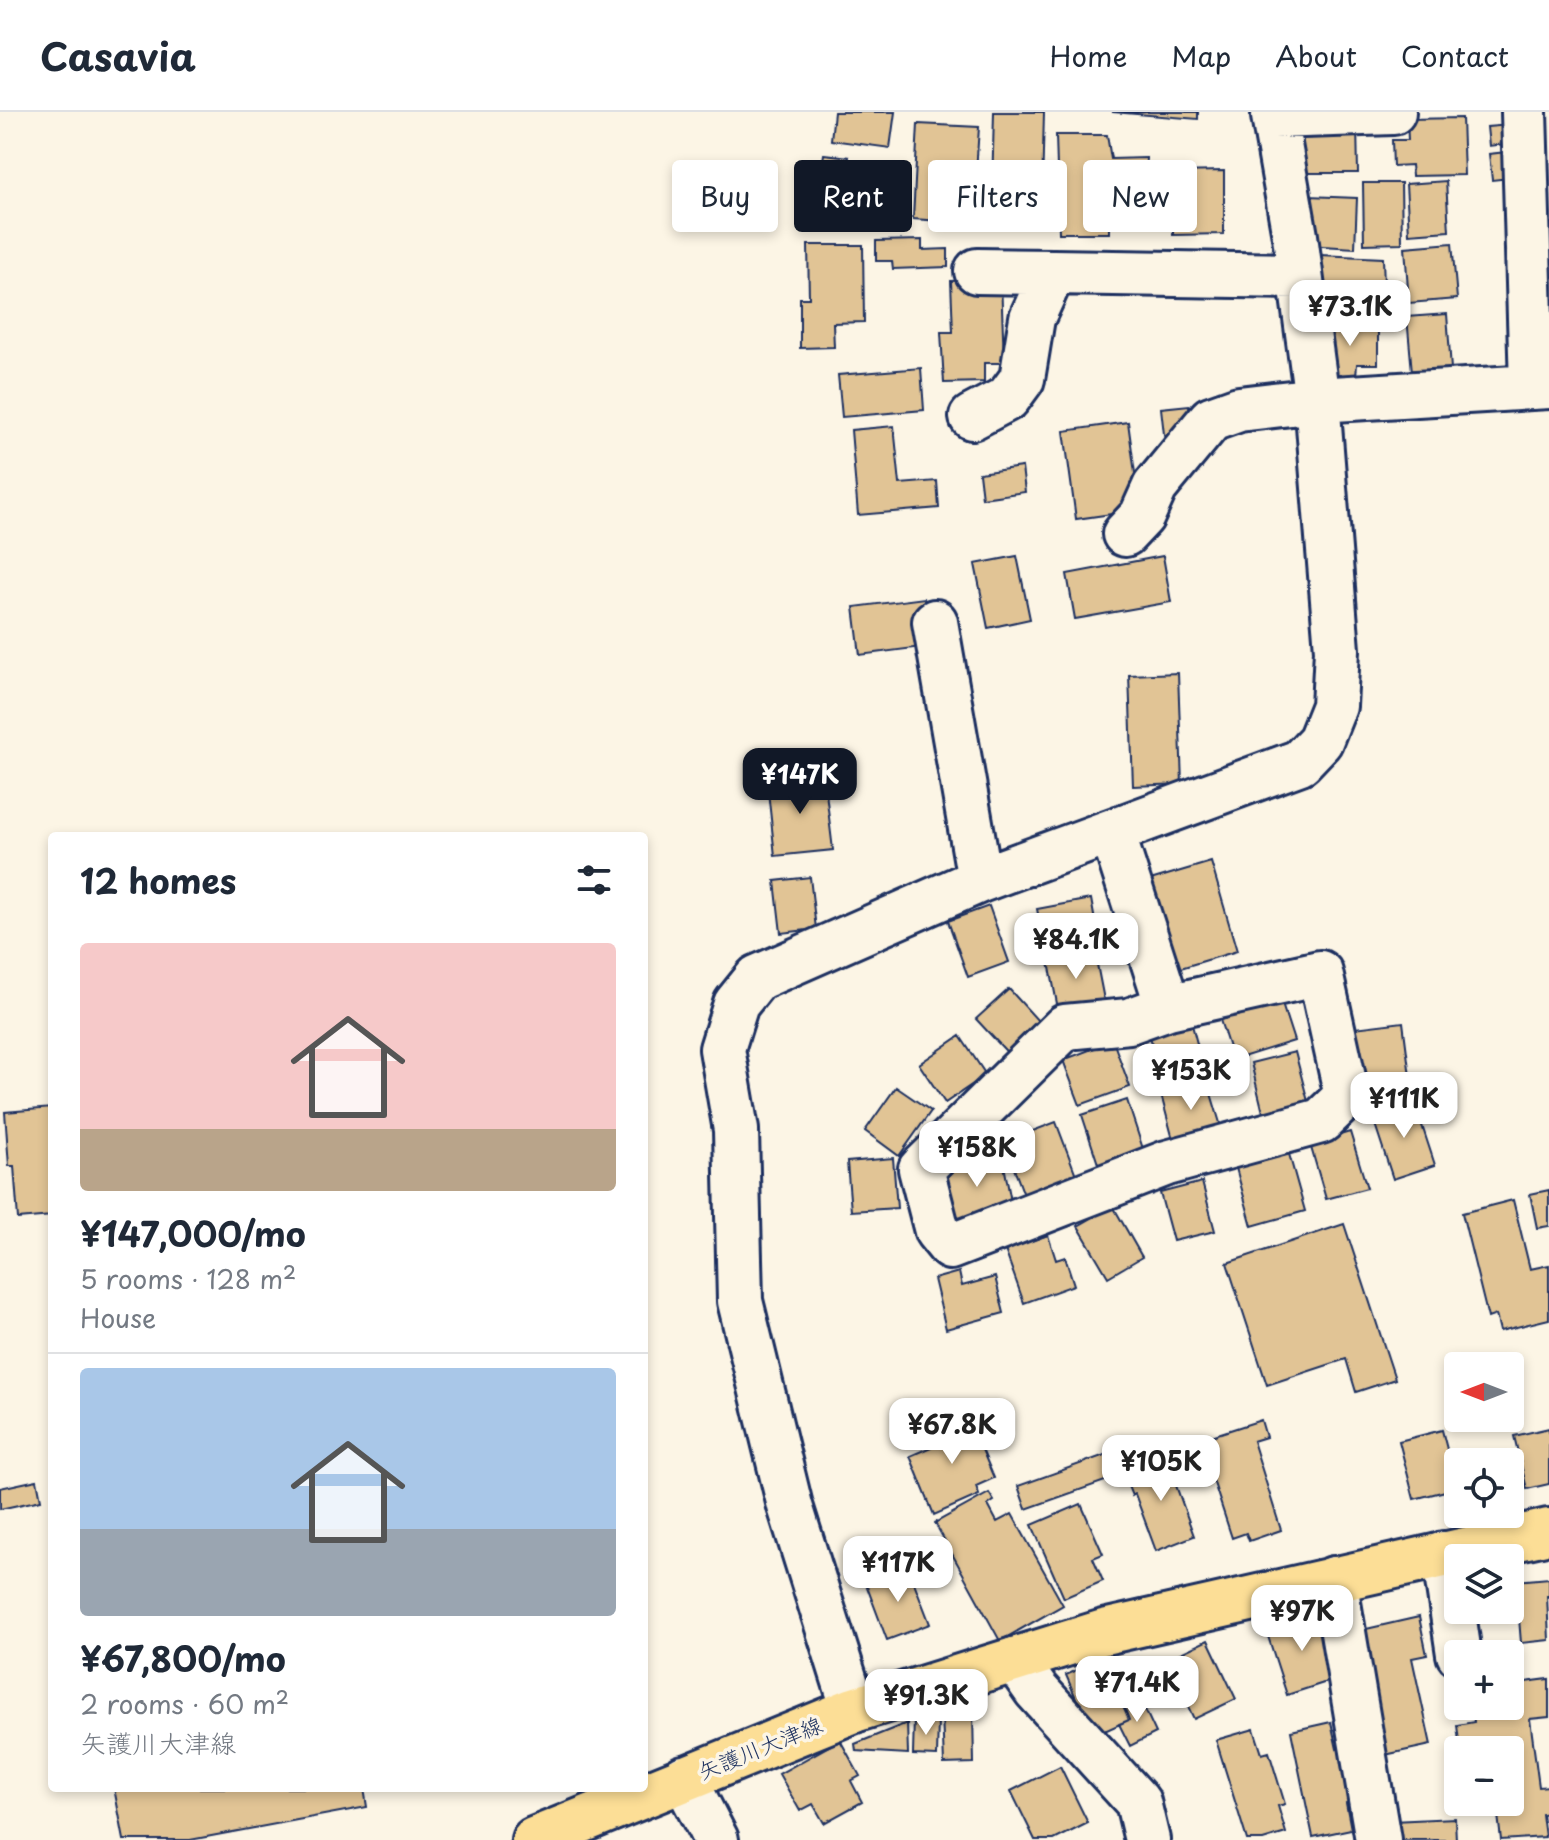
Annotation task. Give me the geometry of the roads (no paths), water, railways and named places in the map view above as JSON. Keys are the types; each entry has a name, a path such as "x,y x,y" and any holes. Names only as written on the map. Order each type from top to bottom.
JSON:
{"main road":[{"name":"矢護川大津線","path":"1490,1544 1549,1531"},
{"name":"矢護川大津線","path":"534,1840 854,1710 1104,1632 1444,1554"}],"street":[{"path":"854,1710 790,1506 740,1301 736,1130 722,1049 736,1004 757,978 980,880 1300,762 1320,741 1334,706 1337,650 1317,400 1295,236 1273,114 1393,112"},
{"path":"1125,534 1142,516 1155,487 1211,419 1239,409 1317,400 1541,386 1524,112"},
{"path":"977,271 1299,276"},
{"path":"972,417 1008,398 1022,379 1032,318 1053,272"},
{"path":"935,622 980,880"},
{"path":"1112,832 1168,1007"},
{"path":"1320,973 1347,1096 1321,1121 1167,1163 950,1247 937,1231 921,1169 1065,1027 1129,1021 1168,1007 1320,973"},
{"path":"1334,1579 1378,1840"},
{"path":"1015,1660 1036,1690 1138,1802 1147,1840"},
{"path":"684,1778 716,1840"}]}
